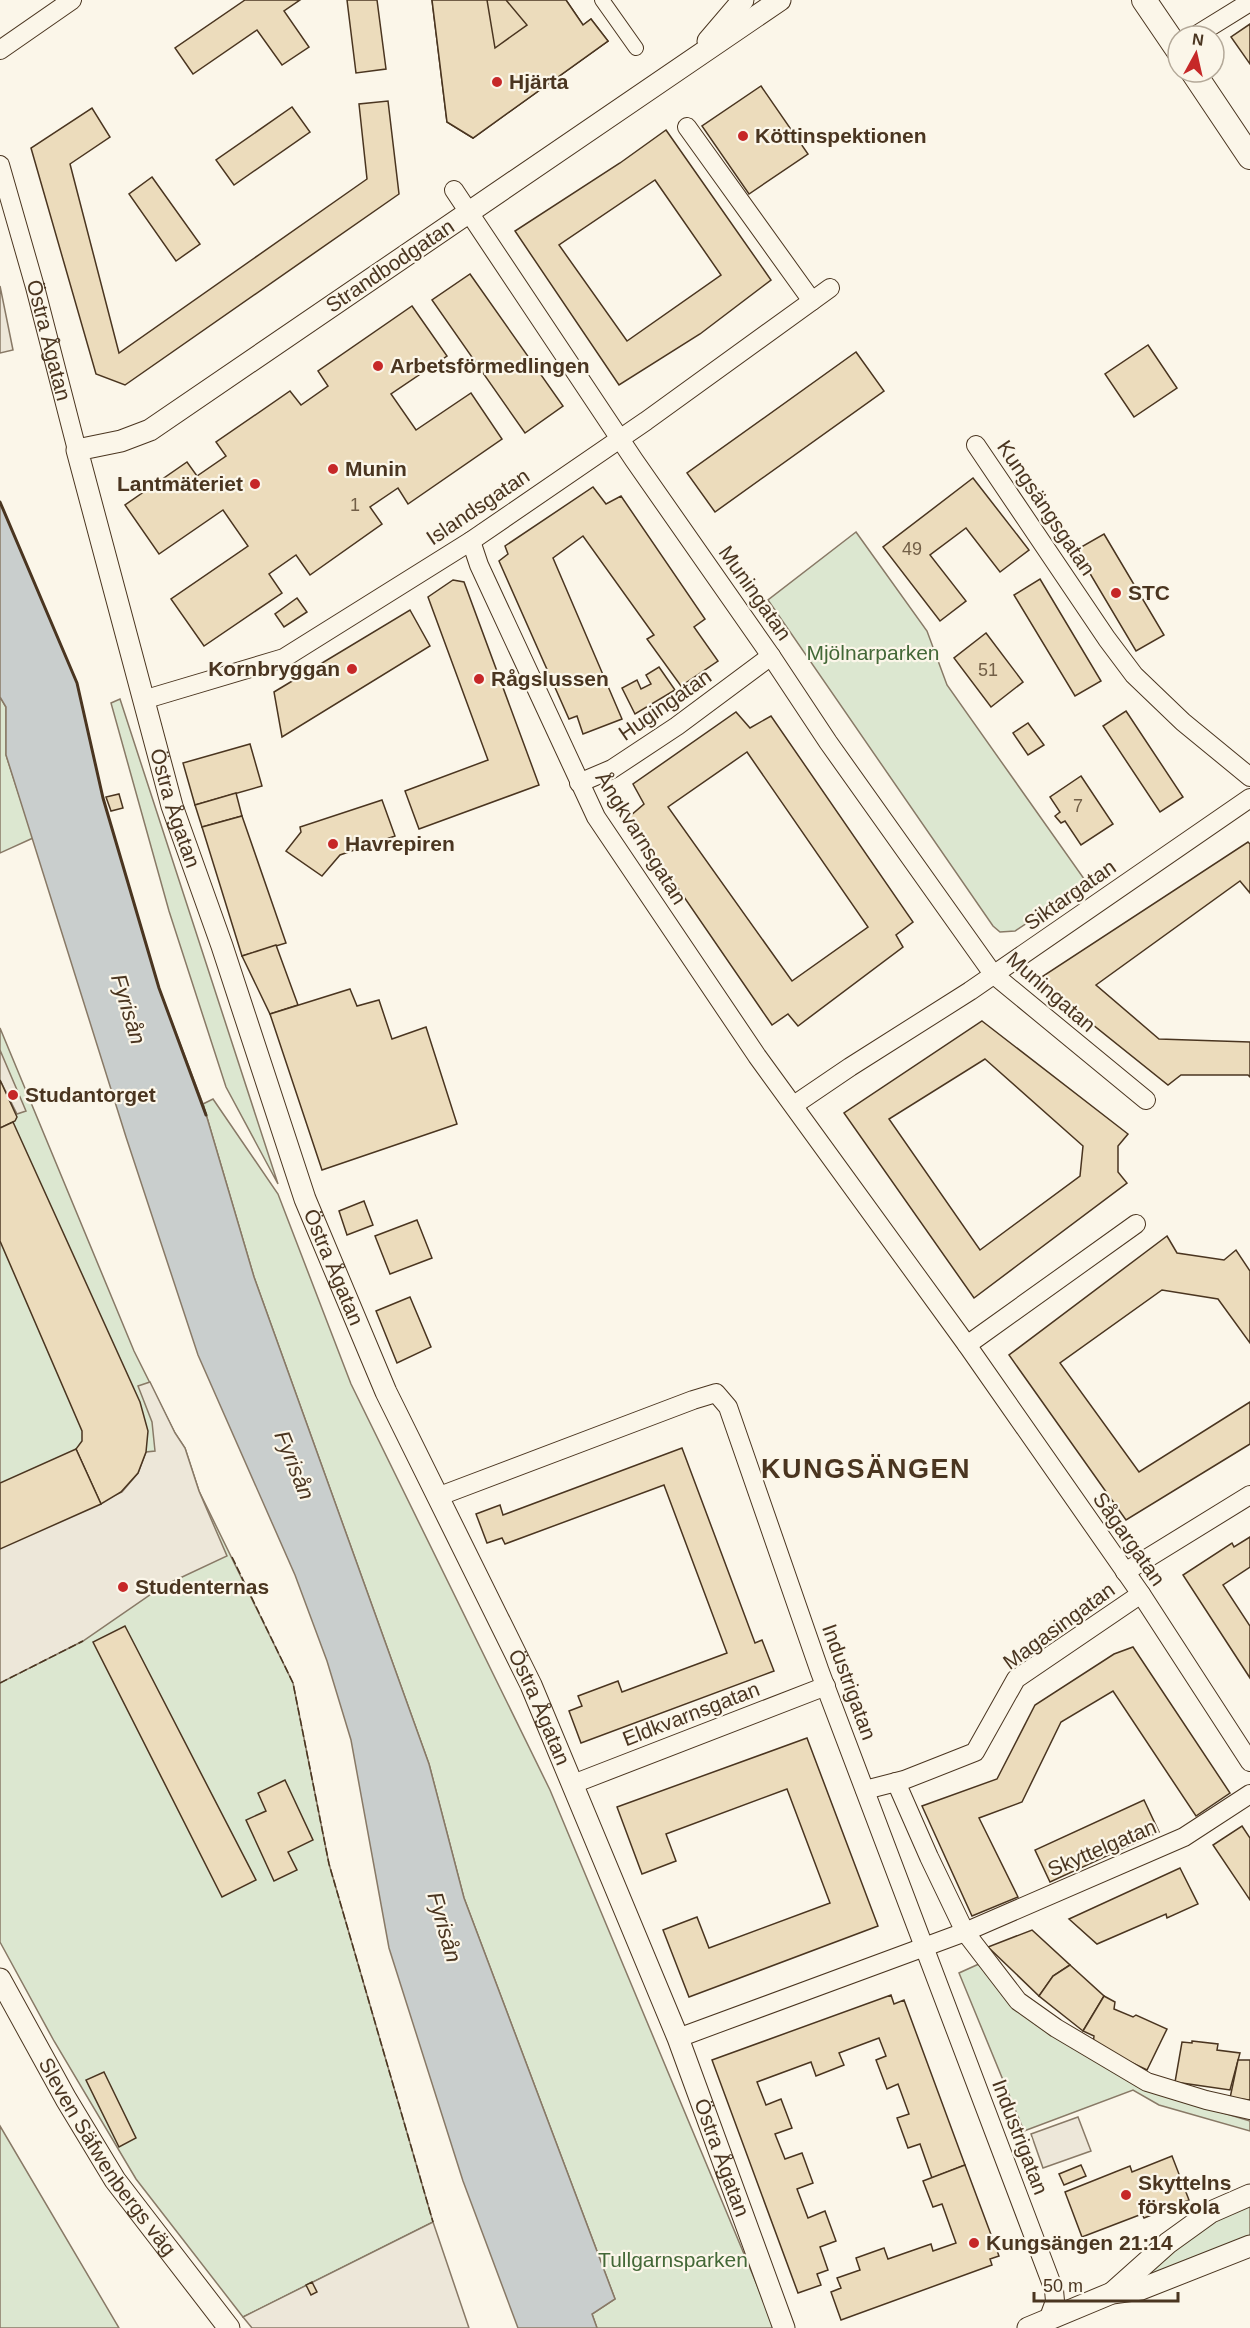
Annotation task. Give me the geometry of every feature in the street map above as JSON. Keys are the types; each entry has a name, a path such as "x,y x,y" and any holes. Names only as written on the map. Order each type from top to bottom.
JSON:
{"main road":[{"path":"1144,0 1166,26"},
{"path":"1201,84 1250,157"}],"street":[{"path":"0,50 72,0"},
{"path":"602,0 636,48"},
{"name":"Strandbodgatan","path":"693,59 743,0"},
{"name":"Strandbodgatan","path":"77,450 121,441 150,430 780,0"},
{"path":"1215,24 1250,2"},
{"path":"687,127 812,301"},
{"name":"Östra Ågatan","path":"0,165 35,286 172,806 222,946 305,1199 386,1392 531,1685 678,2038 784,2328"},
{"name":"Muningatan","path":"454,190 621,437 634,460 828,742 993,974 1146,1100"},
{"name":"Islandsgatan","path":"143,700 284,658 471,541 830,288"},
{"name":"Kungsängsgatan","path":"976,445 1107,639 1134,675 1183,722 1250,777"},
{"name":"Ångkvarnsgatan","path":"471,541 479,565 596,817 794,1106"},
{"name":"Hugingatan","path":"579,783 612,769 677,726 771,656"},
{"name":"Siktargatan","path":"794,1106 850,1066 970,991 1250,798"},
{"name":"Sågargatan","path":"794,1106 967,1345 1141,1594 1250,1762"},
{"path":"967,1345 1136,1224"},
{"name":"Industrigatan","path":"437,1497 716,1393 728,1407 826,1686 1045,2267"},
{"path":"1125,1572 1250,1495"},
{"name":"Magasingatan","path":"865,1790 896,1782 975,1752 1016,1679 1141,1594"},
{"name":"Eldkvarnsgatan","path":"573,1784 826,1686"},
{"path":"896,1782 965,1932 1018,2001 1056,2028 1147,2082 1206,2100 1250,2109"},
{"name":"Skyttelgatan","path":"678,2038 924,1945 965,1932 1184,1837 1250,1794"},
{"name":"Sleven Säfwenbergs väg","path":"0,1978 66,2099 116,2180 229,2328"},
{"path":"1045,2267 1068,2296 1104,2297 1168,2243 1211,2212 1250,2195"},
{"path":"1028,2328 1104,2297 1141,2289 1250,2246"},
{"path":"1045,2267 1055,2296 1053,2310 1048,2320"}],"green space":[{"name":"Mjölnarparken","path":"856,532 927,631 947,685 1087,883 1015,931 1000,932 993,926 768,600"},
{"path":"0,697 6,707 6,755 33,838 0,853"},
{"path":"120,699 278,1184 226,1087 169,911 111,703"},
{"name":"Studenternas","path":"0,1028 134,1351 175,1433 185,1448 199,1491 293,1683 329,1864 433,2222 243,2317 136,2179 54,2041 0,1942"},
{"name":"Tullgarnsparken","path":"213,1099 278,1194 351,1384 550,1790 775,2328 597,2328 592,2314 615,2299 464,1898 429,1764 254,1277 203,1104"},
{"path":"990,1959 1052,2029 1164,2095 1250,2121 1250,2131 1159,2105 1133,2090 1024,2131 959,1973"},
{"path":"0,2126 119,2328 0,2328"},
{"path":"1250,2200 1250,2238 1145,2281 1142,2276 1214,2214"}],"shaded area":[{"path":"0,286 13,350 0,353"},
{"name":"Studantorget","path":"0,1050 26,1111 17,1114 0,1080"},
{"path":"150,1382 175,1433 185,1448 199,1491 227,1556 163,1586 83,1641 0,1683 0,1548 122,1492 138,1473 146,1452 155,1451 152,1422 138,1386"},
{"path":"1078,2117 1091,2151 1043,2168 1031,2134"},
{"path":"433,2222 469,2328 252,2328 243,2317"}],"water":[{"name":"Fyrisån","path":"0,502 77,683 103,798 159,988 203,1104 254,1277 429,1764 464,1898 615,2299 592,2314 597,2328 518,2328 463,2181 389,1948 351,1740 327,1661 295,1575 198,1355 126,1137 6,755 6,707 0,697"}],"building":[{"path":"245,0 300,0 284,11 309,47 282,65 257,30 193,74 175,48"},
{"path":"347,0 377,0 386,69 356,73"},
{"name":"Hjärta","path":"432,0 487,0 495,48 527,25 506,0 566,0 583,25 591,19 608,41 473,138 447,122"},
{"name":"Hjärta","path":"432,0 566,0 583,25 591,19 608,41 473,138 447,122"},
{"path":"487,0 506,0 527,25 495,48"},
{"path":"1250,24 1250,64 1231,37"},
{"path":"761,86 808,154 749,194 702,126"},
{"path":"388,101 399,194 125,385 96,374 31,148 92,108 110,137 70,164 119,353 367,179 359,104"},
{"path":"292,107 310,132 234,185 216,160"},
{"path":"666,130 771,280 700,334 619,385 515,231 620,163","holes":["655,180 721,275 627,341 559,245"]},
{"path":"152,177 200,244 176,261 129,194"},
{"path":"470,274 563,406 525,433 432,300"},
{"name":"Munin","path":"412,306 447,356 391,394 416,430 471,393 502,439 408,504 398,488 370,507 382,524 310,575 296,555 269,574 282,593 204,646 171,599 248,546 223,510 159,554 125,505 187,462 197,476 226,456 216,442 290,391 301,405 328,386 318,371"},
{"path":"1148,345 1177,388 1134,417 1105,374"},
{"path":"856,352 884,391 715,512 687,473"},
{"path":"973,478 1029,550 1000,572 966,528 930,555 966,601 940,621 883,547"},
{"path":"593,487 606,504 621,496 705,619 694,627 718,661 681,686 647,639 654,635 583,536 553,558 622,719 583,734 577,716 569,719 499,561 508,554 505,546"},
{"path":"1104,534 1164,635 1136,651 1076,550"},
{"path":"1040,579 1101,681 1075,696 1014,595"},
{"name":"Rågslussen","path":"453,580 464,582 539,785 419,829 405,791 488,760 428,597"},
{"path":"297,598 307,612 284,627 275,614"},
{"name":"Kornbryggan","path":"410,610 430,646 282,737 274,692"},
{"path":"986,633 1023,682 991,707 954,658"},
{"path":"659,667 675,690 635,714 622,688 637,680 641,689 651,684 646,675"},
{"path":"1126,711 1183,797 1160,812 1103,726"},
{"path":"736,712 750,728 771,716 913,922 896,935 903,947 798,1026 788,1014 772,1025 629,817 644,804 633,784","holes":["747,752 868,927 792,981 668,807"]},
{"path":"1028,723 1044,745 1028,755 1013,733"},
{"path":"250,744 262,786 195,805 183,763"},
{"path":"1081,776 1113,824 1081,845 1065,821 1061,823 1055,816 1060,812 1050,797"},
{"path":"236,793 242,816 202,827 195,805"},
{"path":"119,794 123,808 111,811 106,797"},
{"name":"Havrepiren","path":"382,800 395,836 340,855 322,876 286,851 301,832 300,827"},
{"path":"242,816 286,943 242,956 202,827"},
{"path":"1248,842 1250,844 1250,893 1240,881 1096,985 1159,1039 1250,1042 1250,1077 1248,1075 1181,1075 1168,1085 1037,980"},
{"path":"276,945 298,1005 270,1014 242,956"},
{"path":"350,989 357,1006 379,1000 392,1039 426,1027 457,1124 322,1170 270,1014"},
{"path":"982,1021 1128,1134 1118,1146 1118,1172 1127,1183 974,1298 844,1113","holes":["985,1059 1083,1146 1080,1176 980,1250 889,1119"]},
{"path":"0,1080 17,1117 15,1121 0,1128"},
{"path":"13,1122 140,1402 148,1431 146,1452 138,1473 121,1492 101,1504 76,1449 82,1441 82,1431 0,1241 0,1128"},
{"path":"364,1201 373,1225 347,1235 339,1211"},
{"path":"417,1220 432,1258 390,1274 375,1236"},
{"path":"1167,1236 1177,1253 1224,1260 1236,1250 1250,1271 1250,1343 1218,1299 1162,1290 1060,1363 1139,1472 1250,1402 1250,1444 1126,1520 1009,1355"},
{"path":"410,1297 431,1347 397,1363 376,1311"},
{"path":"682,1448 755,1643 762,1640 774,1671 581,1743 569,1711 582,1706 578,1696 618,1681 622,1692 727,1653 664,1485 505,1544 502,1538 487,1543 476,1514 500,1505 503,1515"},
{"path":"76,1449 101,1504 0,1549 0,1483"},
{"path":"1250,1537 1250,1567 1223,1585 1250,1626 1250,1678 1183,1575 1232,1543 1234,1547"},
{"path":"125,1626 256,1880 222,1897 93,1642"},
{"path":"1133,1647 1230,1793 1196,1816 1113,1691 1061,1722 1022,1802 979,1818 1018,1897 972,1916 922,1806 997,1779 1035,1705 1114,1654"},
{"path":"807,1738 878,1926 689,1997 663,1930 697,1917 709,1948 830,1903 787,1789 666,1834 676,1861 642,1874 617,1807"},
{"path":"285,1780 313,1840 288,1852 297,1870 274,1881 246,1820 266,1811 258,1793"},
{"path":"1144,1800 1159,1832 1050,1882 1035,1850"},
{"path":"1242,1826 1250,1838 1250,1900 1213,1845"},
{"path":"1180,1868 1198,1904 1167,1918 1166,1914 1097,1944 1069,1919"},
{"path":"1032,1930 1070,1965 1053,1976 1039,1996 988,1947"},
{"path":"1070,1965 1104,1996 1083,2031 1039,1996 1053,1976"},
{"path":"891,1995 894,2004 904,2000 965,2165 932,2178 920,2144 908,2148 897,2118 909,2114 898,2084 887,2089 876,2060 886,2056 879,2038 839,2053 844,2065 816,2076 811,2062 757,2082 766,2105 781,2099 792,2128 775,2134 785,2159 802,2153 813,2183 797,2189 808,2218 825,2211 836,2241 820,2247 828,2270 817,2274 821,2285 798,2293 712,2060"},
{"path":"1104,1996 1115,2002 1114,2009 1133,2017 1136,2015 1167,2029 1147,2070 1093,2044 1094,2036 1083,2031"},
{"path":"1192,2041 1218,2044 1217,2050 1240,2053 1230,2090 1175,2082 1182,2042 1192,2043"},
{"path":"1238,2060 1250,2060 1250,2100 1230,2098"},
{"path":"104,2072 136,2138 119,2147 86,2080"},
{"name":"Skyttelns förskola","path":"1172,2156 1189,2200 1144,2218 1142,2214 1082,2237 1065,2192 1130,2166 1132,2172"},
{"name":"Kungsängen 21:14","path":"965,2165 999,2256 990,2259 992,2265 841,2320 831,2292 841,2288 837,2278 860,2270 856,2258 884,2248 888,2259 931,2244 933,2251 956,2243 942,2204 933,2207 923,2181"},
{"path":"1081,2165 1086,2176 1064,2185 1059,2174"},
{"path":"312,2282 317,2292 311,2295 306,2285"}],"fence":[{"path":"232,1557 293,1683 329,1864 433,2222"},
{"path":"0,1683 83,1641"}],"wall":[{"path":"0,502 77,683 103,798 159,988 206,1115"}],"place":[{"name":"Hjärta","path":"497,82"},
{"name":"Köttinspektionen","path":"743,136"},
{"name":"Arbetsförmedlingen","path":"378,366"},
{"name":"Munin","path":"333,469"},
{"name":"Lantmäteriet","path":"255,484"},
{"name":"STC","path":"1116,593"},
{"name":"Kornbryggan","path":"352,669"},
{"name":"Rågslussen","path":"479,679"},
{"name":"Havrepiren","path":"333,844"},
{"name":"Studantorget","path":"13,1095"},
{"name":"Studenternas","path":"123,1587"},
{"name":"Skyttelns förskola","path":"1126,2195"},
{"name":"Kungsängen 21:14","path":"974,2243"}],"district":[{"name":"KUNGSÄNGEN","path":"866,1469"}]}
